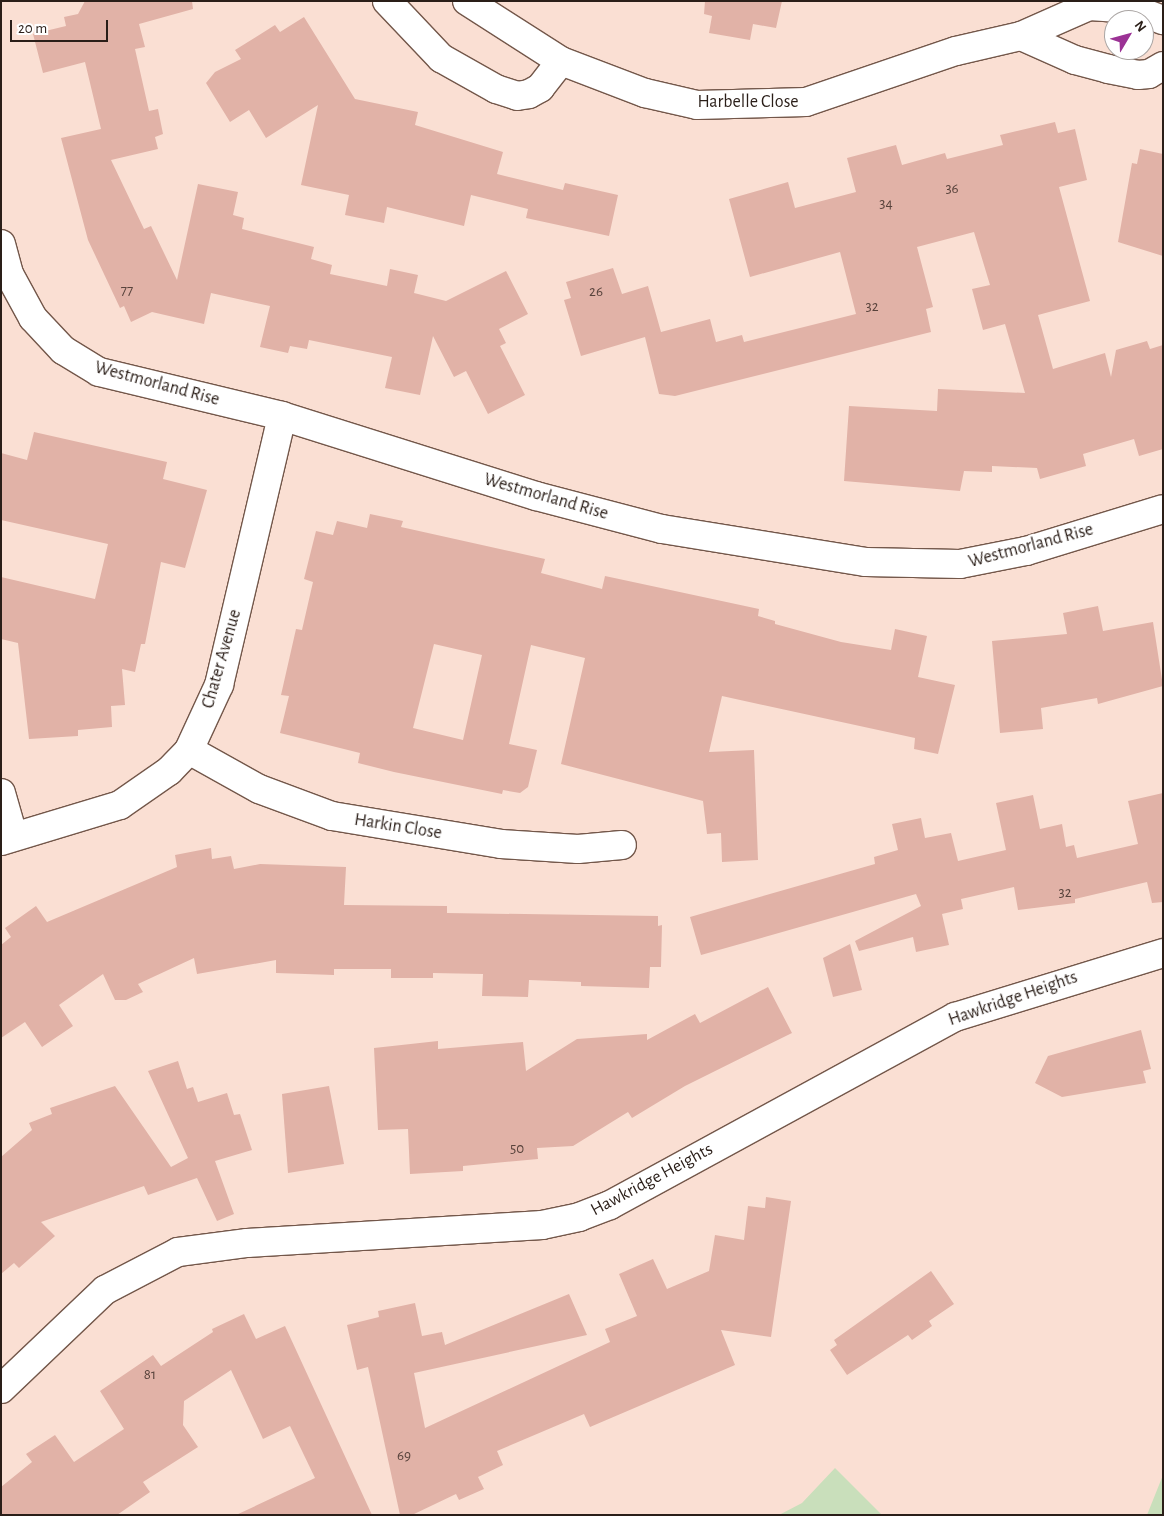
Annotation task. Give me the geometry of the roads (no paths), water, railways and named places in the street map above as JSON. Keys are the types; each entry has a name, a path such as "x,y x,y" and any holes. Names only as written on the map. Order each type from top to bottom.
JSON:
{"street":[{"path":"387,1 441,58 496,89 517,96 529,94 540,88 561,62"},
{"name":"Harbelle Close","path":"467,1 561,62 645,93 697,105 774,105 832,95 956,52 1021,36 1089,6 1127,7 1151,12 1163,20"},
{"path":"1021,36 1074,60 1108,70 1138,75 1149,74 1163,66"},
{"name":"Westmorland Rise","path":"1,244 5,276 33,318 50,339 99,372 282,416 536,496 662,529 866,562 931,565 986,562 1163,509"},
{"name":"Chater Avenue","path":"7,838 96,815 120,805 162,776 189,750 219,685 282,416"},
{"name":"Harkin Close","path":"189,750 259,789 332,816 501,844 578,849 622,845"},
{"path":"1,793 7,838"},
{"name":"Hawkridge Heights","path":"1,1389 105,1290 178,1252 247,1243 542,1225 579,1218 610,1206 955,1017 1163,953"}]}
